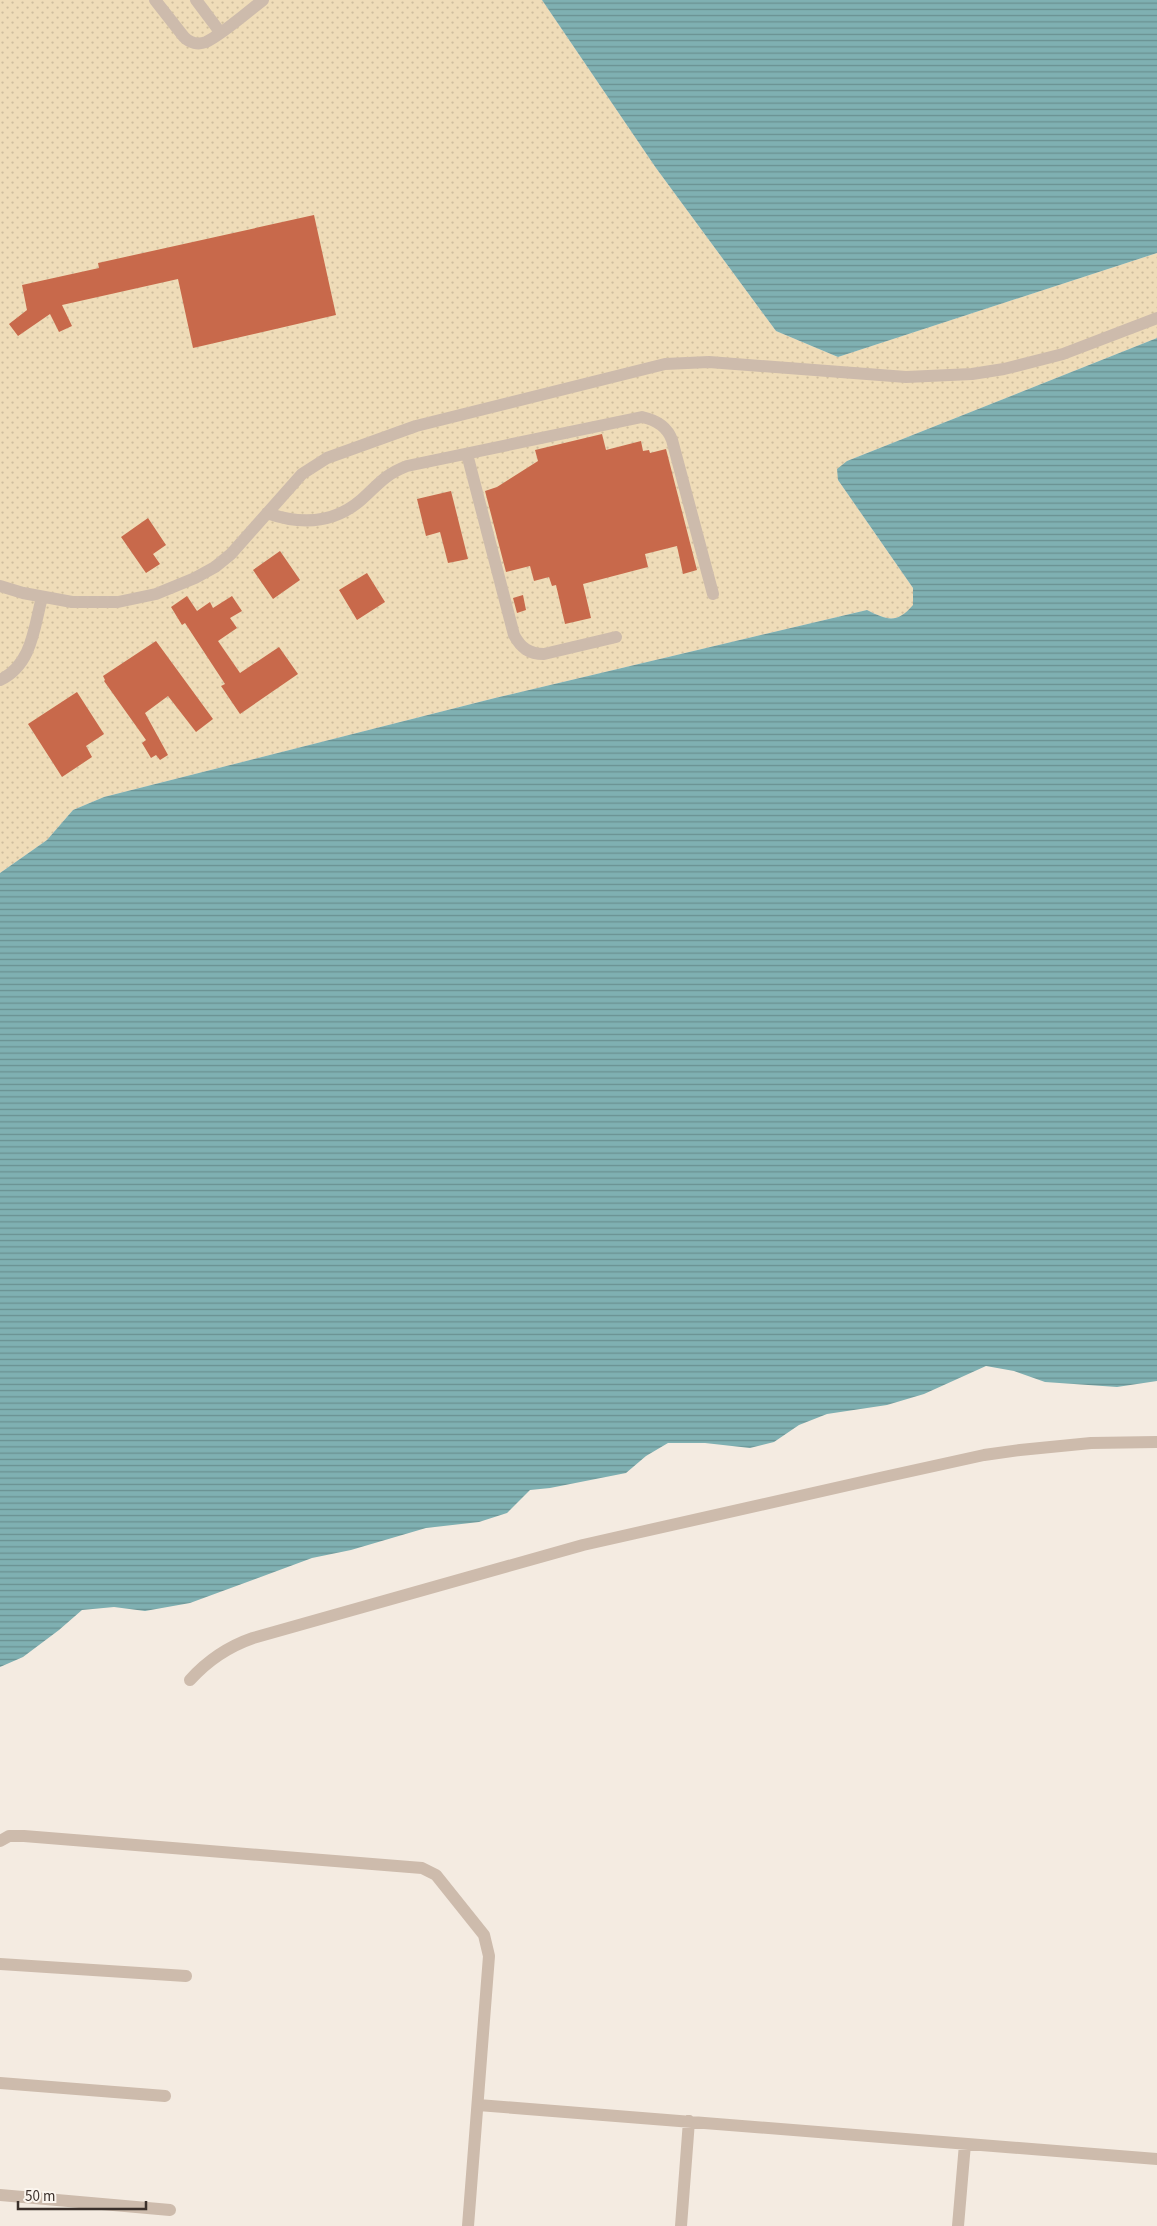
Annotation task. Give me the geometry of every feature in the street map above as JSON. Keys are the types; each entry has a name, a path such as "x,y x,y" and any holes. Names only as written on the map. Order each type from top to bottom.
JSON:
{"lane":[{"path":"155,0 188,41 200,44 206,42 264,0"},
{"path":"196,0 220,32"},
{"path":"0,586 42,597 72,602 118,602 147,597 175,588 215,567 231,554 302,474 327,458 416,426 665,364 709,362 906,377 972,374 1012,367 1063,354 1157,318"},
{"path":"267,513 298,521 330,518 344,513 363,499 383,478 407,466 642,417 659,423 670,433 713,594"},
{"path":"467,454 514,635 519,643 526,650 534,654 544,654 616,637"},
{"path":"0,680 19,666 28,650 42,597"},
{"path":"190,1680 222,1652 253,1638 503,1567 646,1529 984,1455 1056,1446 1157,1442"},
{"path":"0,1841 9,1836 44,1837 422,1868 436,1875 484,1935 489,1956 468,2226"},
{"path":"0,1964 186,1976"},
{"path":"0,2083 165,2096"},
{"path":"478,2105 1157,2159"},
{"path":"681,2226 689,2121"},
{"path":"958,2226 964,2144"},
{"path":"0,2195 170,2210"}],"sand":[{"path":"0,0 542,0 656,168 776,331 838,357 1157,253 1157,338 847,461 838,480 913,588 913,606 902,616 886,618 867,610 495,698 104,797 73,810 47,840 0,873"}],"water":[{"path":"542,0 1157,0 1157,253 838,357 776,331 656,168"},
{"path":"1157,338 1157,1381 1117,1387 1045,1382 1014,1371 986,1366 924,1394 887,1405 827,1414 799,1425 774,1442 750,1448 705,1443 668,1443 646,1456 626,1473 550,1488 530,1490 507,1513 479,1522 426,1528 351,1550 312,1558 190,1603 145,1611 114,1607 82,1610 23,1657 0,1667 0,873 47,840 73,810 104,797 495,698 867,610 886,618 897,618 913,605 913,588 838,480 837,469 847,461"}],"building":[{"path":"314,215 336,315 193,348 178,279 62,305 72,326 59,332 50,314 18,336 9,324 27,310 22,285 99,268 98,263"},
{"path":"602,434 606,450 641,441 643,451 649,450 650,453 666,449 697,570 683,574 677,546 645,554 648,567 583,584 591,618 565,624 556,585 552,586 549,577 534,581 530,566 506,572 485,491 497,487 538,461 535,450"},
{"path":"451,491 468,559 448,563 440,532 426,536 417,499"},
{"path":"148,518 166,545 153,554 160,564 146,573 121,537"},
{"path":"280,551 300,580 273,599 253,570"},
{"path":"367,573 385,602 357,620 339,590"},
{"path":"523,595 526,610 517,613 513,598"},
{"path":"187,596 197,611 210,602 213,608 232,596 242,611 230,618 237,628 218,641 240,673 279,647 298,674 240,714 221,686 225,684 185,623 182,625 171,607"},
{"path":"156,641 213,719 196,732 168,696 145,713 168,755 160,760 156,755 151,758 142,743 146,740 104,681 103,676"},
{"path":"77,692 104,734 86,746 92,757 62,777 28,724"}]}
